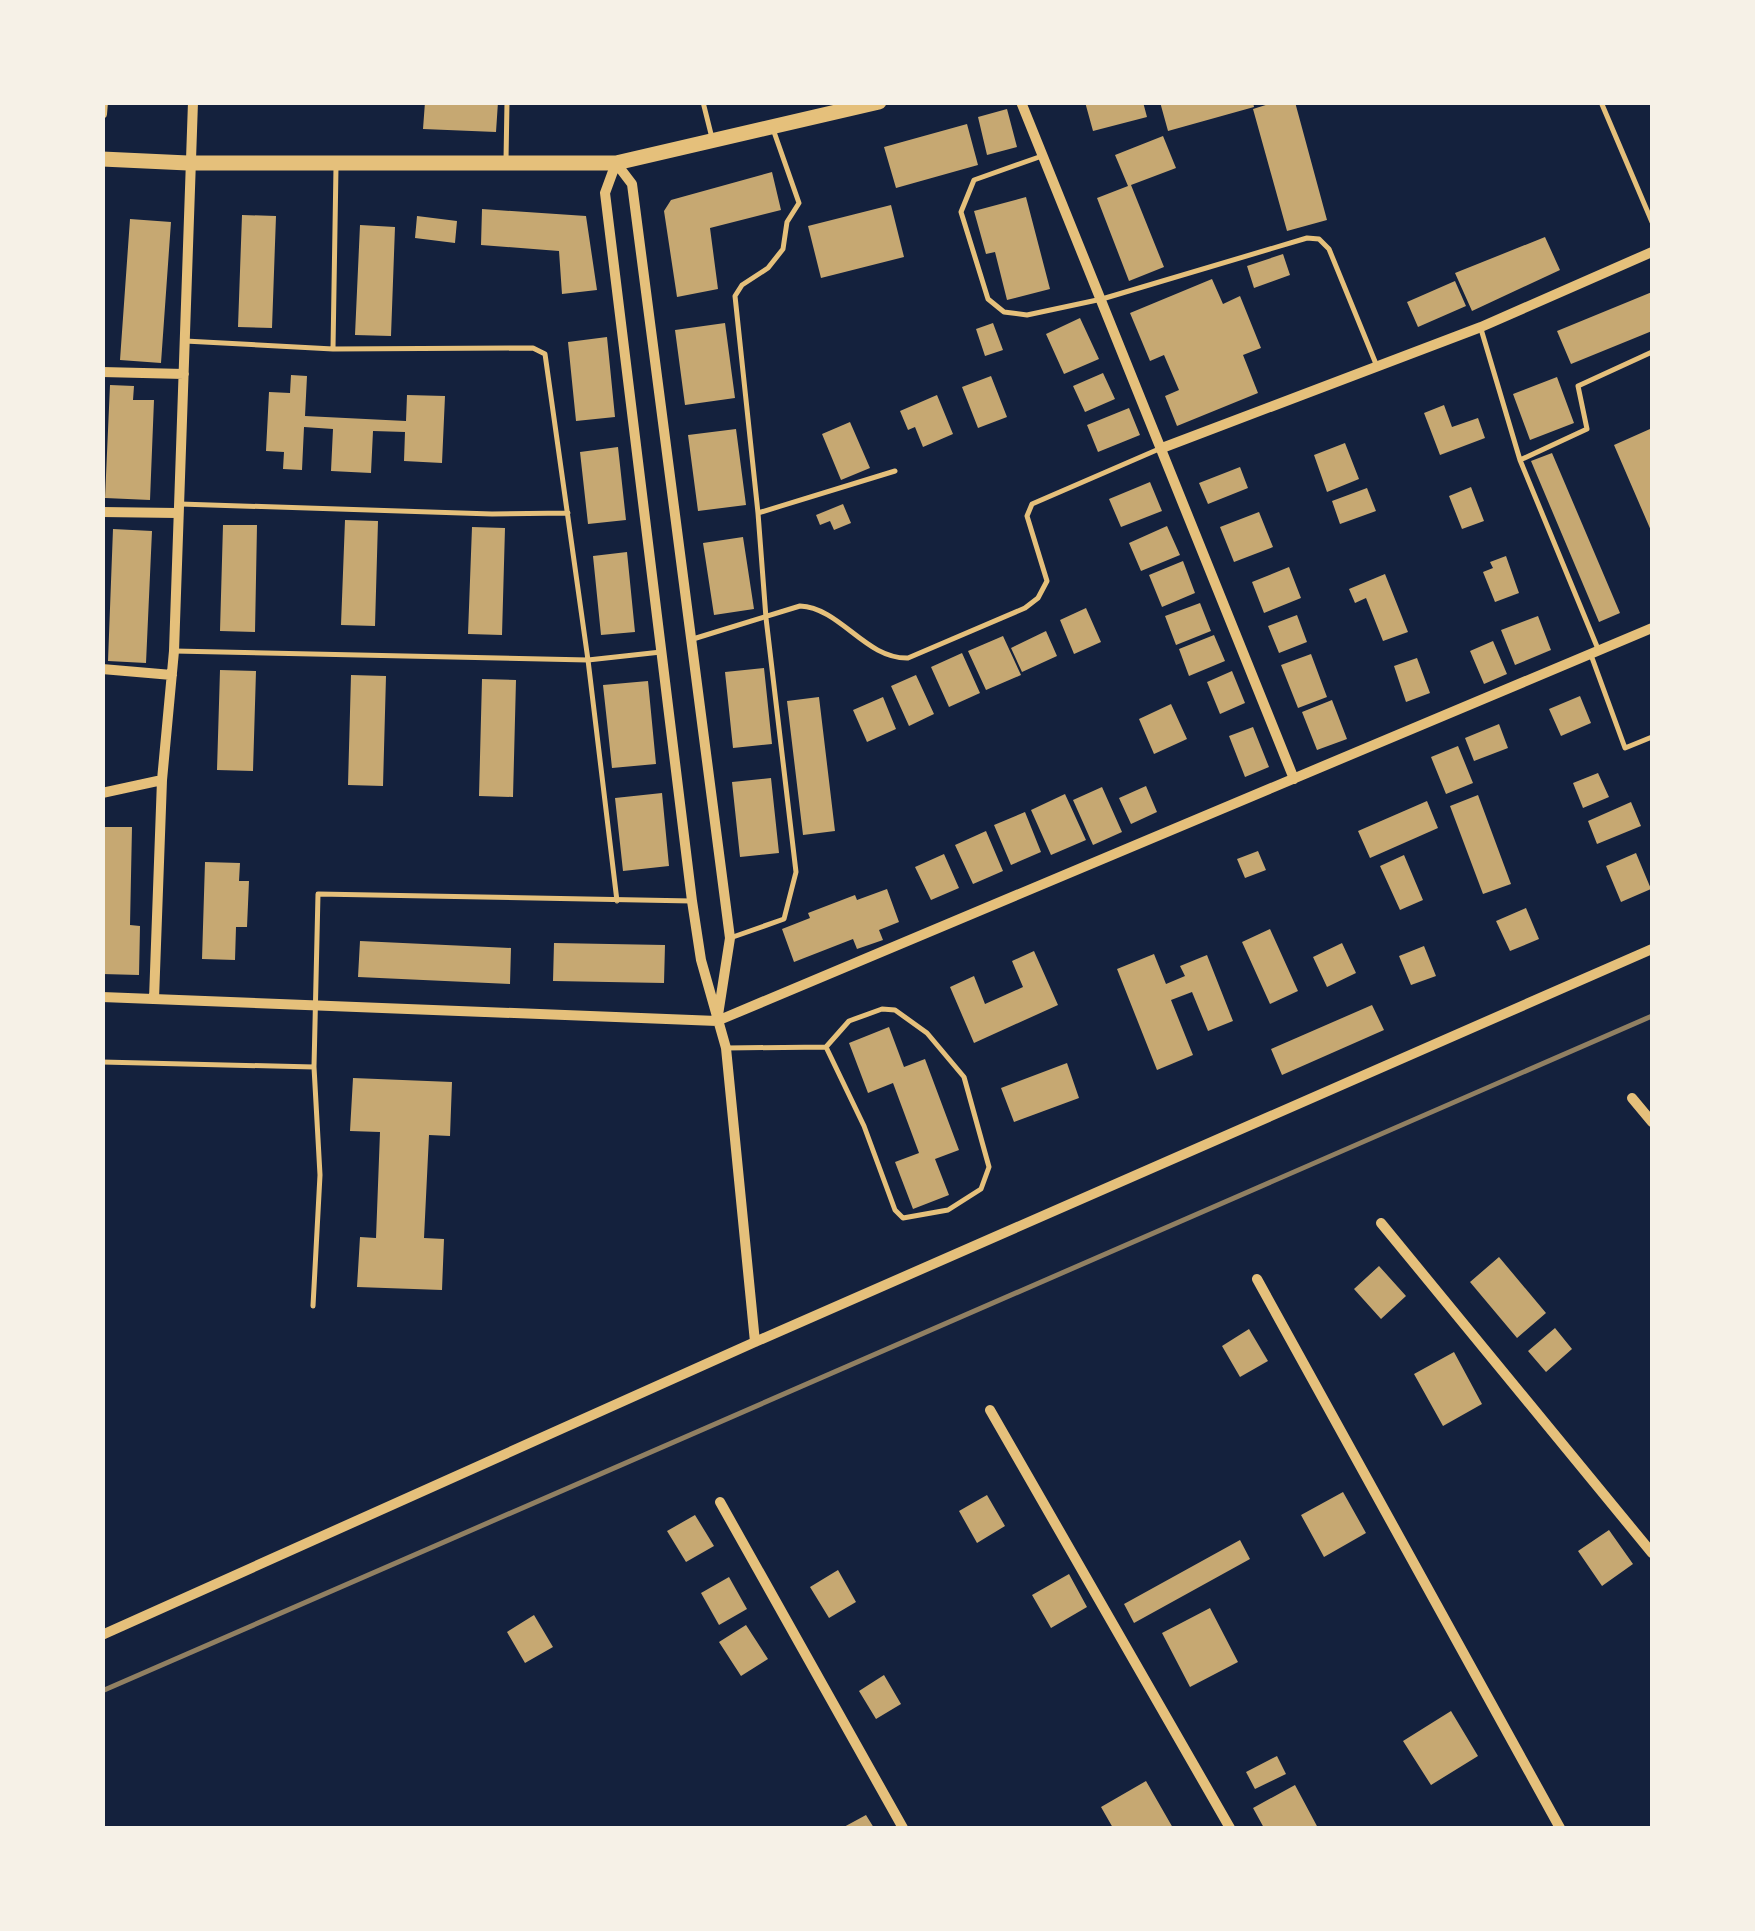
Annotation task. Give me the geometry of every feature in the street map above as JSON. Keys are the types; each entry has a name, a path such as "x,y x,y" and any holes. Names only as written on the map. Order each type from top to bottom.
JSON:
{"main road":[{"path":"102,159 188,163 616,163 878,102"}],"street":[{"path":"102,114 103,102"},
{"path":"154,999 162,780 174,651 192,102"},
{"path":"1021,102 1294,780"},
{"path":"616,163 632,184 730,938 717,1021"},
{"path":"616,163 604,192 692,902 701,960 726,1048 755,1342"},
{"path":"1162,448 1481,327 1652,252"},
{"path":"102,372 184,374"},
{"path":"102,512 177,508"},
{"path":"102,998 717,1021 1652,628"},
{"path":"102,670 172,675"},
{"path":"102,793 162,780"},
{"path":"102,1635 755,1342 1652,950"},
{"path":"1632,1098 1652,1122"},
{"path":"1381,1223 1652,1553"},
{"path":"1257,1280 1560,1828"},
{"path":"990,1410 1230,1828"},
{"path":"720,1502 903,1828"}],"lane":[{"path":"506,102 506,163"},
{"path":"703,102 713,142"},
{"path":"1602,102 1652,222"},
{"path":"730,938 784,919 796,872 766,618 735,296 742,286 768,268 783,249 787,222 799,203 773,128"},
{"path":"1044,155 974,180 963,202 961,212 988,299 1004,312 1028,315 1102,300 1306,238 1319,239 1329,249 1377,366"},
{"path":"333,350 336,163"},
{"path":"1481,327 1520,460 1594,651 1625,748 1652,738"},
{"path":"182,341 333,350 540,350 545,354 617,901"},
{"path":"1520,460 1587,429 1578,386 1652,352"},
{"path":"692,640 800,606 813,606 876,650 893,658 908,658 1025,608 1038,598 1047,580 1027,516 1032,504 1162,448"},
{"path":"758,514 895,471"},
{"path":"177,508 568,513"},
{"path":"174,651 588,660 661,652"},
{"path":"313,1306 320,1175 314,1067 318,894 692,902"},
{"path":"726,1048 826,1047 849,1021 882,1009 902,1013 926,1033 964,1078 988,1167 981,1189 948,1210 913,1218 904,1218 895,1210 864,1126 826,1047"},
{"path":"102,1062 314,1067"}],"building":[{"path":"425,102 498,102 496,132 423,129"},
{"path":"1085,102 1143,102 1147,117 1093,131"},
{"path":"1160,102 1253,102 1254,107 1168,131"},
{"path":"1275,102 1295,102 1327,220 1287,231 1253,109"},
{"path":"1007,109 1017,147 987,155 978,117"},
{"path":"967,124 978,165 896,188 884,147"},
{"path":"1163,136 1176,168 1131,185 1164,267 1129,281 1097,198 1128,186 1115,155"},
{"path":"772,172 781,210 710,228 718,289 677,297 664,211 671,200"},
{"path":"1026,197 1050,289 1007,300 995,252 986,254 974,211"},
{"path":"891,205 904,257 821,278 808,226"},
{"path":"482,209 586,216 597,290 562,294 559,251 481,245"},
{"path":"242,215 276,216 272,328 238,327"},
{"path":"417,216 457,221 455,243 415,238"},
{"path":"130,219 171,222 161,363 120,360"},
{"path":"360,225 395,227 391,336 355,335"},
{"path":"1545,237 1560,270 1472,311 1455,273"},
{"path":"1283,254 1290,275 1254,288 1247,266"},
{"path":"1212,279 1223,304 1240,296 1261,348 1243,355 1258,393 1177,426 1165,396 1179,390 1164,355 1150,361 1130,313"},
{"path":"1455,281 1466,306 1418,327 1407,302"},
{"path":"1652,292 1652,331 1571,364 1557,331"},
{"path":"1080,318 1099,359 1064,374 1046,334"},
{"path":"725,323 735,398 685,405 675,330"},
{"path":"993,323 1003,350 985,356 976,329"},
{"path":"607,337 615,417 576,421 568,342"},
{"path":"1103,373 1115,399 1085,412 1073,386"},
{"path":"291,375 307,376 305,416 406,421 407,395 445,396 442,463 404,461 405,432 373,431 371,473 331,471 333,429 304,427 302,470 283,469 284,452 266,451 269,392 290,393"},
{"path":"991,376 1007,417 978,428 962,387"},
{"path":"1557,377 1574,423 1530,440 1513,394"},
{"path":"110,385 134,386 133,400 154,400 150,500 105,498"},
{"path":"937,395 953,434 923,447 915,427 908,430 900,411"},
{"path":"1444,405 1452,427 1478,418 1485,438 1440,455 1424,413"},
{"path":"1129,408 1140,435 1098,452 1087,425"},
{"path":"850,422 870,468 841,480 822,434"},
{"path":"736,429 746,505 698,511 688,435"},
{"path":"1650,429 1652,435 1652,533 1614,445"},
{"path":"1345,443 1359,479 1327,492 1314,455"},
{"path":"618,447 626,520 588,524 580,452"},
{"path":"1552,453 1620,613 1599,622 1531,461"},
{"path":"1240,467 1248,488 1208,504 1199,483"},
{"path":"1150,482 1162,511 1121,527 1109,499"},
{"path":"1471,487 1484,521 1462,529 1449,496"},
{"path":"1367,488 1376,511 1340,524 1332,501"},
{"path":"843,504 851,523 834,530 830,521 820,525 816,515"},
{"path":"1259,512 1273,547 1234,562 1220,527"},
{"path":"345,520 378,521 375,626 341,625"},
{"path":"223,525 257,525 255,632 220,631"},
{"path":"1167,526 1180,555 1141,571 1129,543"},
{"path":"472,527 505,528 502,635 468,634"},
{"path":"113,529 152,531 146,663 108,661"},
{"path":"743,537 754,609 714,615 703,543"},
{"path":"627,552 635,632 601,635 593,556"},
{"path":"1506,556 1519,593 1495,602 1483,572 1493,568 1490,562"},
{"path":"1183,561 1195,593 1162,607 1149,575"},
{"path":"1289,567 1301,598 1264,613 1252,582"},
{"path":"1385,574 1408,632 1383,641 1366,598 1355,603 1349,589"},
{"path":"1200,603 1211,631 1176,645 1165,616"},
{"path":"1086,608 1101,642 1074,654 1060,620"},
{"path":"1297,615 1307,642 1279,653 1268,626"},
{"path":"1538,616 1551,650 1515,665 1501,630"},
{"path":"1046,631 1057,656 1022,672 1011,648"},
{"path":"1214,635 1225,661 1189,676 1179,649"},
{"path":"1003,636 1021,675 986,690 968,651"},
{"path":"1493,641 1507,674 1484,684 1470,651"},
{"path":"962,653 980,693 949,707 931,667"},
{"path":"1311,654 1327,697 1298,708 1281,665"},
{"path":"1417,658 1430,693 1406,702 1394,666"},
{"path":"764,668 772,744 733,748 725,672"},
{"path":"220,670 256,671 253,771 217,770"},
{"path":"1232,671 1245,703 1220,714 1207,682"},
{"path":"351,675 386,676 383,786 348,785"},
{"path":"916,675 934,714 909,726 891,686"},
{"path":"482,679 516,680 513,797 479,796"},
{"path":"648,681 656,764 612,768 603,685"},
{"path":"1580,696 1591,723 1561,736 1549,709"},
{"path":"819,697 835,831 803,835 787,701"},
{"path":"883,697 896,729 867,742 853,710"},
{"path":"1332,700 1347,739 1317,750 1302,712"},
{"path":"1171,704 1187,739 1154,754 1139,719"},
{"path":"1499,724 1508,748 1474,761 1465,738"},
{"path":"1253,727 1269,767 1245,777 1229,736"},
{"path":"1458,746 1473,783 1446,794 1431,757"},
{"path":"1598,773 1609,797 1583,808 1573,783"},
{"path":"771,778 779,853 740,857 732,782"},
{"path":"1146,786 1157,812 1131,824 1119,798"},
{"path":"1102,787 1122,832 1093,845 1073,800"},
{"path":"662,793 669,866 623,871 615,798"},
{"path":"1065,794 1086,840 1051,855 1031,810"},
{"path":"1478,795 1511,884 1483,894 1450,806"},
{"path":"1427,801 1438,828 1370,858 1358,831"},
{"path":"1631,802 1641,826 1597,844 1588,821"},
{"path":"1025,812 1041,852 1011,865 994,825"},
{"path":"102,827 132,827 130,925 140,926 139,975 102,974"},
{"path":"986,831 1003,871 973,884 955,845"},
{"path":"1258,851 1266,870 1245,878 1237,859"},
{"path":"1636,853 1651,889 1621,902 1606,866"},
{"path":"944,854 959,888 931,900 915,867"},
{"path":"1404,855 1423,900 1400,910 1380,866"},
{"path":"205,862 240,863 239,881 249,881 247,927 236,927 235,960 202,959"},
{"path":"887,889 899,922 879,930 883,940 857,949 853,939 794,962 782,929 810,918 808,913 855,895 857,900"},
{"path":"1526,908 1539,939 1510,951 1496,921"},
{"path":"1270,929 1298,991 1270,1004 1242,942"},
{"path":"360,941 511,948 510,984 358,977"},
{"path":"554,943 665,945 664,983 553,981"},
{"path":"1342,943 1356,973 1327,987 1313,957"},
{"path":"1424,946 1436,976 1411,985 1399,956"},
{"path":"1034,951 1058,1005 974,1043 950,987 974,976 985,1004 1023,987 1012,961"},
{"path":"1154,954 1166,984 1185,976 1180,966 1207,955 1233,1021 1208,1031 1192,992 1171,1000 1193,1055 1157,1070 1117,969"},
{"path":"1372,1005 1384,1030 1282,1075 1271,1049"},
{"path":"889,1027 904,1067 925,1059 959,1150 935,1159 949,1195 913,1209 895,1162 919,1153 893,1083 868,1093 849,1043"},
{"path":"1067,1063 1079,1098 1014,1122 1001,1088"},
{"path":"353,1078 452,1082 450,1136 429,1135 424,1238 444,1239 442,1290 357,1287 360,1237 376,1238 380,1132 350,1131"},
{"path":"1499,1257 1546,1313 1517,1338 1470,1282"},
{"path":"1379,1266 1406,1296 1381,1319 1354,1289"},
{"path":"1555,1328 1572,1349 1546,1372 1528,1351"},
{"path":"1249,1329 1268,1361 1240,1377 1222,1346"},
{"path":"1454,1352 1482,1404 1443,1426 1414,1374"},
{"path":"1343,1492 1366,1533 1324,1557 1301,1515"},
{"path":"987,1495 1005,1526 977,1543 959,1511"},
{"path":"695,1515 714,1546 686,1562 667,1531"},
{"path":"1609,1530 1633,1564 1602,1586 1578,1551"},
{"path":"1240,1540 1250,1559 1134,1623 1124,1604"},
{"path":"838,1570 856,1602 829,1618 810,1587"},
{"path":"1069,1574 1087,1607 1051,1628 1032,1595"},
{"path":"729,1577 747,1609 719,1625 701,1593"},
{"path":"1210,1608 1238,1662 1190,1687 1162,1633"},
{"path":"534,1615 553,1647 525,1663 507,1632"},
{"path":"746,1625 768,1659 741,1676 719,1642"},
{"path":"884,1675 901,1704 876,1719 859,1691"},
{"path":"1451,1711 1478,1756 1431,1785 1403,1741"},
{"path":"1277,1756 1286,1774 1255,1789 1246,1772"},
{"path":"1146,1781 1173,1828 1113,1828 1101,1807"},
{"path":"1295,1785 1318,1828 1264,1828 1253,1808"},
{"path":"866,1815 874,1828 842,1828"}],"railway":[{"path":"102,1691 1652,1016"}]}
